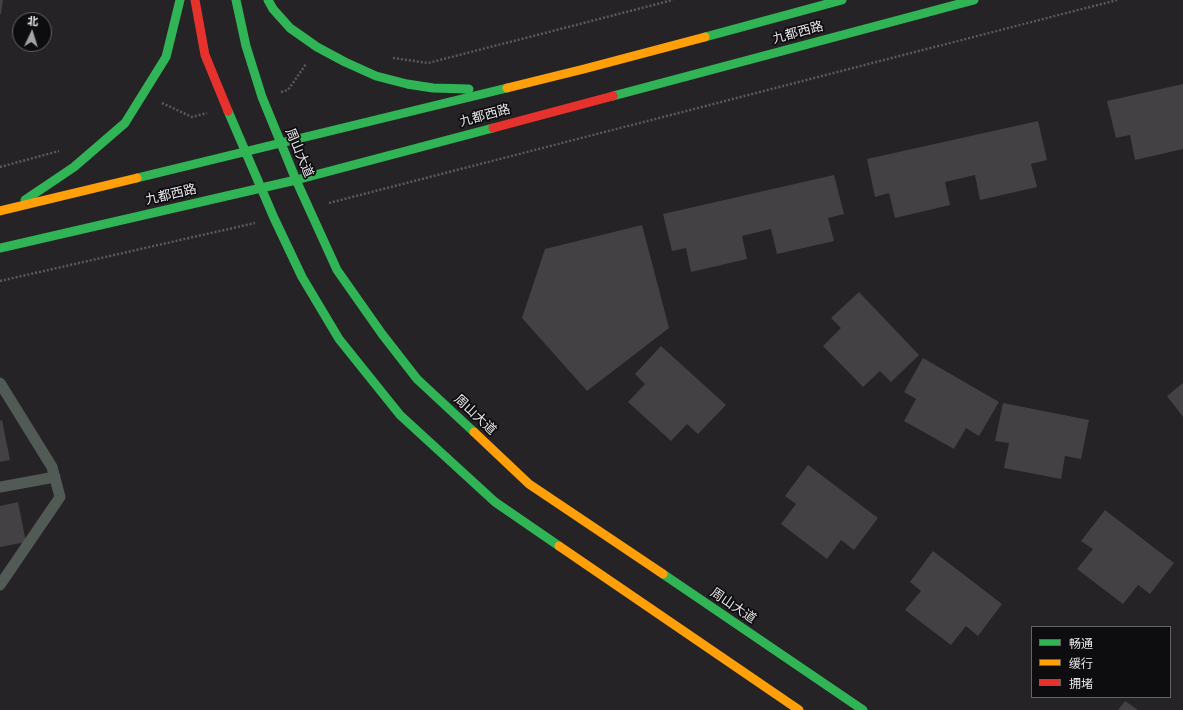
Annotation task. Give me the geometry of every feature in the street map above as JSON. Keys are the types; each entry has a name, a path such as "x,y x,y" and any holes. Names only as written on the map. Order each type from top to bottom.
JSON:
{"main road":[{"path":"13,208 74,168 125,123 166,57 180,0"},
{"path":"195,0 206,55 226,107 274,218 302,277 339,340 400,415 495,502 799,710"},
{"name":"周山大道","path":"236,0 246,46 262,97 296,180 337,270 382,334 413,373 529,484 863,710"},
{"path":"268,0 290,28 345,62 376,76 407,84 434,88 494,90"},
{"name":"九都西路","path":"0,211 281,144 494,90 584,69 842,0"},
{"name":"九都西路","path":"0,248 296,180 974,0"}],"lane":[{"path":"0,383 52,466 60,497 0,585"},
{"path":"0,487 55,477"}],"path":[{"path":"309,209 1117,0"},
{"path":"0,281 274,218"}],"building":[{"path":"0,0 3,0 1,14 0,14"},
{"path":"1183,84 1183,149 1135,160 1130,135 1116,138 1107,101"},
{"path":"1038,121 1047,160 1031,164 1037,187 980,200 975,175 945,182 950,205 895,218 889,193 875,197 867,159"},
{"path":"834,175 844,214 828,218 834,241 777,254 771,229 742,236 747,259 691,272 686,248 672,251 663,214"},
{"path":"642,225 669,328 587,391 522,318 545,249"},
{"path":"859,292 919,355 891,382 880,371 863,387 823,346 841,328 831,318"},
{"path":"661,346 726,405 698,434 687,424 671,441 628,402 645,384 635,374"},
{"path":"923,358 999,402 979,436 966,428 954,449 904,421 916,399 904,392"},
{"path":"1183,383 1183,417 1167,396"},
{"path":"1003,403 1089,420 1081,459 1065,456 1061,479 1004,468 1009,443 995,441"},
{"path":"2,420 10,460 0,462 0,421"},
{"path":"808,465 878,518 854,550 841,540 827,559 781,524 796,504 785,496"},
{"path":"18,502 26,542 0,547 0,506"},
{"path":"1105,510 1174,563 1150,594 1138,585 1123,604 1077,569 1093,549 1081,541"},
{"path":"933,551 1002,604 978,636 966,626 951,645 905,610 921,591 910,582"},
{"path":"1125,701 1138,710 1118,710"}],"traffic: fast":[{"path":"25,200 74,167 125,123 166,57 180,0"},
{"path":"236,0 246,46 262,97 296,180 337,270 382,334 417,379 474,432"},
{"path":"268,0 273,9 290,28 317,47 376,76 407,84 433,88 469,89"},
{"path":"705,37 842,0"},
{"path":"613,96 974,0"},
{"path":"137,178 507,88"},
{"path":"228,111 274,218 302,277 339,339 400,415 495,502 559,546"},
{"path":"0,248 296,180 493,128"},
{"path":"663,574 863,710"}],"traffic: slow":[{"path":"507,88 705,37"},
{"path":"0,211 137,178"},
{"path":"474,432 529,484 663,574"},
{"path":"559,546 799,710"}],"traffic: jam":[{"path":"195,0 205,55 228,111"},
{"path":"493,128 613,96"}]}
